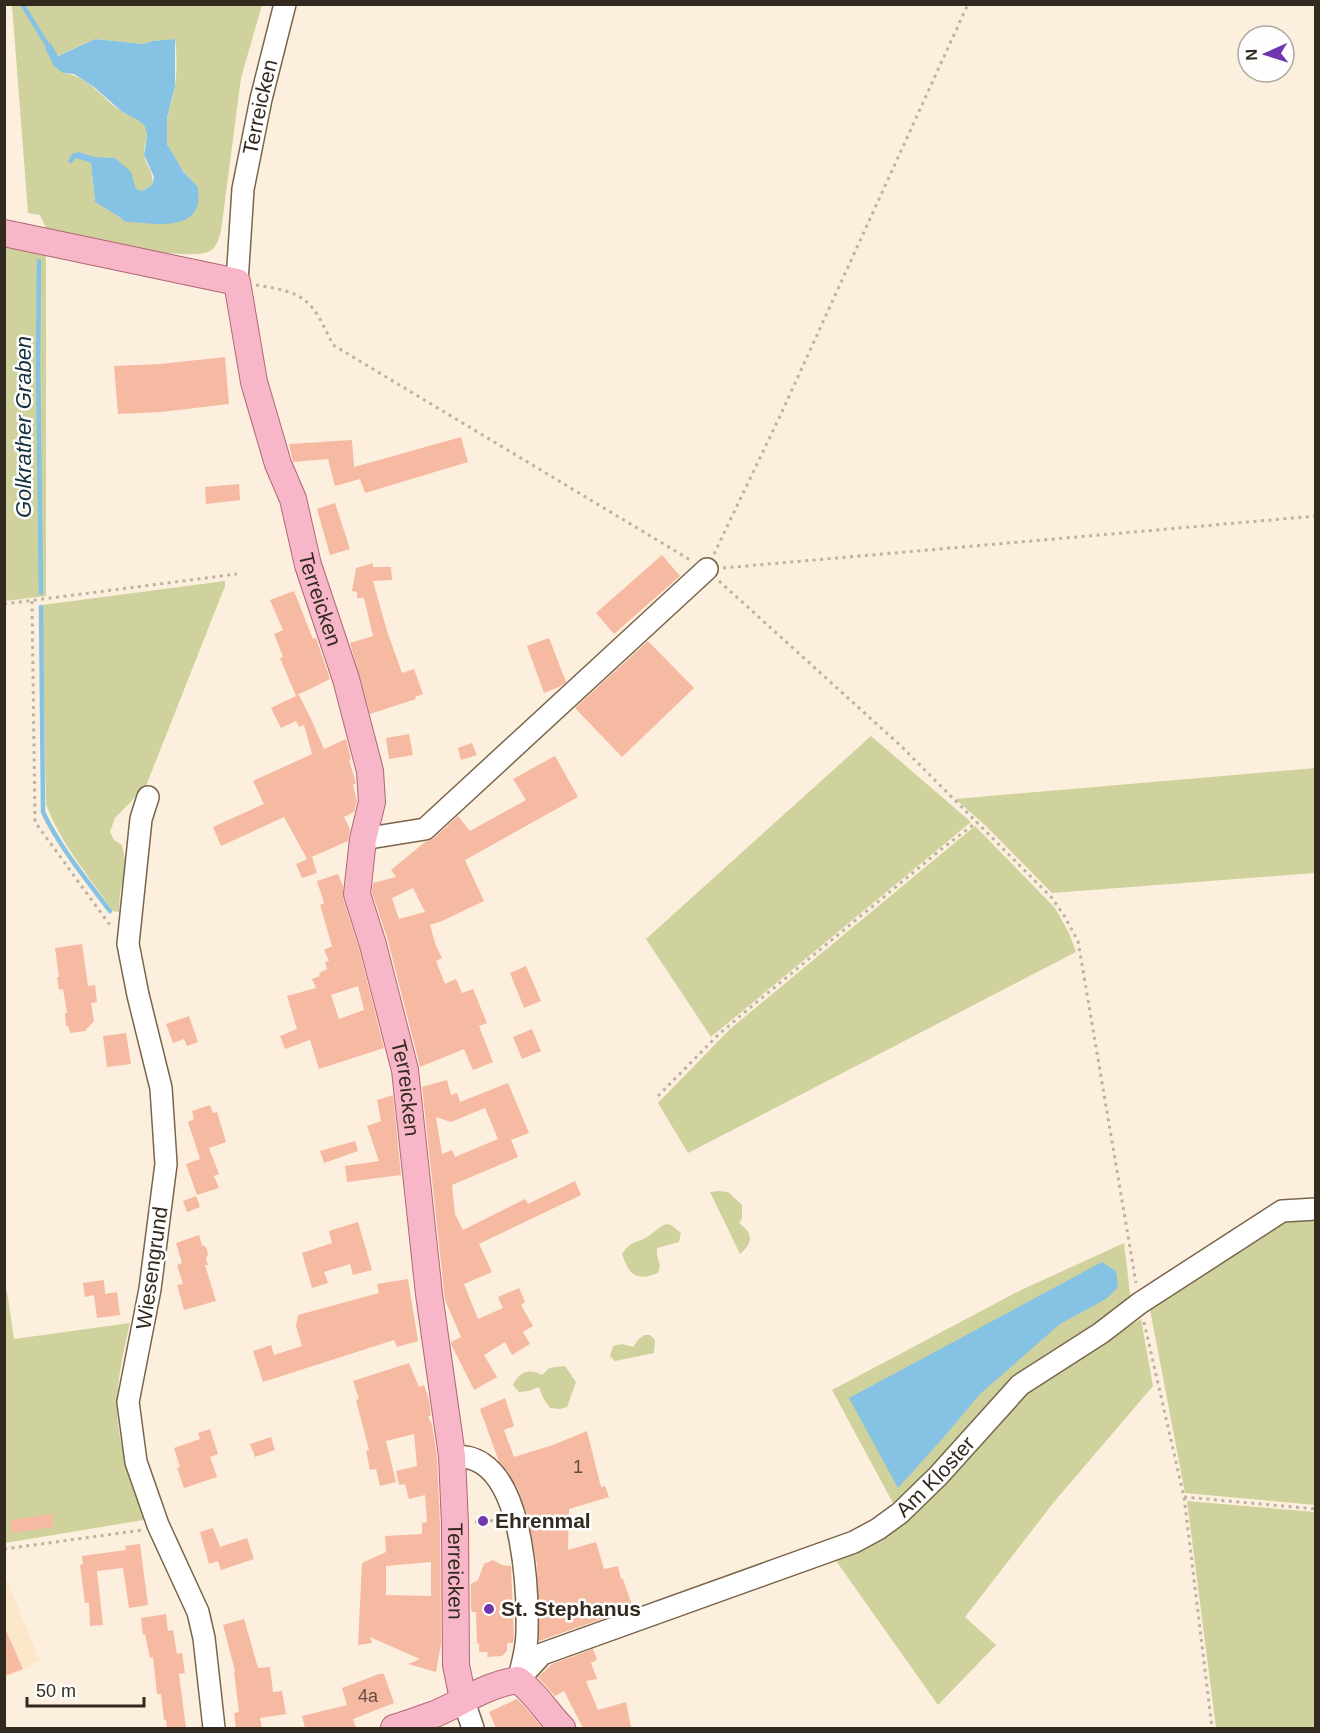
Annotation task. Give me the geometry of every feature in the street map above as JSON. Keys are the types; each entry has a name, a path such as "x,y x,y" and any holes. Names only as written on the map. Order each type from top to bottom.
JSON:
{"main road":[{"path":"4,233 237,282"},
{"name":"Terreicken","path":"237,282 254,382 278,464 293,499 309,565 346,679 370,771 372,802 363,839 357,894 373,945 405,1070 429,1294 452,1456 456,1665 463,1699"},
{"path":"394,1728 436,1713 505,1682 518,1680 530,1688 562,1728"}],"street":[{"name":"Terreicken","path":"237,282 243,189 261,99 285,4"},
{"path":"363,839 425,829 707,570"},
{"name":"Wiesengrund","path":"148,797 141,819 129,944 138,995 161,1088 166,1164 150,1289 128,1402 136,1462 158,1525 198,1612 204,1638 214,1728"},
{"name":"Am Kloster","path":"518,1680 542,1654 854,1542 878,1529 900,1513 938,1476 1020,1385 1101,1333 1140,1303 1282,1211 1316,1209"},
{"path":"452,1456 464,1456 484,1465 500,1484 515,1518 522,1544 527,1623 525,1653 518,1680"},
{"name":"Terreicken","path":"463,1699 473,1728"}],"path":[{"path":"707,570 786,404 968,4"},
{"path":"237,282 287,290 308,301 333,345 707,570 902,746 1052,898 1065,916 1078,941 1140,1303 1184,1497 1212,1728"},
{"path":"707,570 1316,516"},
{"path":"4,604 237,574"},
{"path":"32,601 35,822 110,925 129,944"},
{"path":"658,1096 717,1036 746,1011 977,822"},
{"path":"1184,1497 1316,1509"},
{"path":"455,1524 515,1518"},
{"path":"4,1549 145,1530 158,1525"},
{"path":"4,1684 6,1689 4,1689"}],"shaded area":[{"path":"4,1573 40,1661 31,1664 32,1667 5,1678"}],"green space":[{"path":"12,5 262,5 241,78 221,231 210,251 198,254 158,252 52,233 46,228 40,215 28,213","holes":["95,39 143,44 175,39 176,80 166,124 166,139 181,168 198,187 148,222 125,222 95,202 91,163 76,157 79,152 95,157 115,158 136,189 142,191 152,185 153,180 144,154 147,133 145,126 114,106 88,83 63,73 45,47 48,46 57,56"]},
{"path":"4,244 46,252 46,596 5,601"},
{"path":"225,581 146,786 115,818 110,832 114,840 122,845 126,865 120,893 119,912 113,911 67,846 46,804 42,605"},
{"path":"871,736 971,822 711,1037 646,939"},
{"path":"1315,768 1315,873 1052,893 984,824 955,799"},
{"path":"975,826 1055,908 1069,933 1076,952 688,1153 658,1103 730,1029"},
{"path":"710,1192 728,1192 742,1205 742,1218 739,1223 750,1238 740,1254"},
{"path":"1291,1215 1315,1215 1315,1505 1185,1493 1149,1304"},
{"path":"666,1224 681,1233 679,1242 657,1248 660,1266 658,1273 644,1277 634,1274 627,1267 622,1254 633,1243 646,1238"},
{"path":"1124,1243 1131,1301 1046,1354 1004,1390 947,1456 894,1505 832,1390 1021,1290"},
{"path":"7,1291 14,1339 130,1323 121,1364 117,1406 119,1433 143,1511 143,1520 5,1543 5,1292"},
{"path":"1141,1319 1153,1386 1054,1502 965,1617 996,1645 938,1705 834,1558 1026,1389"},
{"path":"644,1335 650,1335 655,1340 654,1353 615,1361 610,1356 613,1346 622,1344 633,1347"},
{"path":"565,1366 576,1382 567,1407 550,1408 539,1387 519,1392 513,1385 521,1374 533,1372 542,1375 549,1368"},
{"path":"1187,1501 1315,1512 1315,1728 1216,1728"}],"water":[{"path":"95,39 143,44 175,39 175,86 167,118 167,144 183,171 198,187 197,207 185,220 166,224 125,222 95,202 91,163 76,158 71,164 68,161 72,154 79,152 95,157 115,158 131,172 136,189 142,191 152,185 154,177 144,155 147,135 145,126 121,111 94,87 74,74 63,73 54,66 45,48 50,42 58,56"},
{"path":"1102,1262 1116,1271 1118,1287 1106,1299 1060,1324 980,1394 898,1488 849,1398"}],"building":[{"path":"225,357 229,404 161,412 118,414 114,366"},
{"path":"461,437 468,462 365,493 360,479 335,486 328,459 293,462 289,444 352,440 354,467"},
{"path":"239,484 240,500 206,504 205,487"},
{"path":"335,503 350,549 330,555 317,509"},
{"path":"662,555 680,576 614,634 596,613"},
{"path":"373,563 373,567 391,567 392,580 373,581 402,673 414,669 423,694 415,697 416,699 370,714 350,643 373,636 364,598 357,598 357,592 352,591 356,568"},
{"path":"294,591 313,639 316,638 330,679 297,695 324,749 346,739 356,783 353,785 357,801 354,812 344,817 350,829 348,841 307,859 284,817 221,846 213,827 264,804 253,781 312,754 304,725 299,727 296,721 281,728 271,708 296,696 280,658 283,657 274,634 283,630 270,600"},
{"path":"549,638 566,682 544,693 527,646"},
{"path":"648,641 694,688 622,757 575,708"},
{"path":"409,734 413,755 389,759 386,738"},
{"path":"472,743 477,755 461,760 458,748"},
{"path":"555,756 578,797 465,860 484,901 430,925 442,958 436,961 445,984 456,979 462,993 473,989 487,1023 479,1026 493,1062 473,1070 464,1049 420,1067 388,941 372,892 373,883 396,877 391,870 425,842 434,838 458,816 470,831 526,800 513,779","holes":["413,888 425,912 399,919 392,898"]},
{"path":"312,857 317,873 302,878 296,864"},
{"path":"338,874 343,886 343,898 359,949 384,1048 319,1069 310,1040 285,1049 280,1036 297,1029 287,996 316,988 312,979 320,976 319,973 327,969 325,962 329,961 324,950 332,946 320,905 324,903 317,881","holes":["358,986 364,1010 339,1019 331,995"]},
{"path":"82,944 88,986 95,985 97,1002 91,1003 94,1021 85,1031 70,1033 66,1026 65,1013 67,1013 63,989 59,990 55,948"},
{"path":"526,966 541,1001 524,1008 510,973"},
{"path":"189,1016 198,1042 187,1046 184,1039 173,1043 166,1024"},
{"path":"532,1029 541,1051 522,1059 513,1037"},
{"path":"126,1033 131,1064 107,1067 103,1036"},
{"path":"447,1080 451,1095 457,1093 460,1102 508,1083 529,1133 511,1140 518,1157 452,1185 455,1214 463,1230 525,1199 528,1204 575,1181 581,1195 479,1244 492,1272 464,1284 478,1319 503,1308 498,1297 519,1288 525,1302 521,1305 533,1326 523,1332 530,1344 512,1355 505,1342 484,1355 497,1377 474,1390 451,1344 461,1337 445,1300 422,1087","holes":["485,1108 498,1139 455,1157 452,1150 442,1154 436,1117 451,1122"]},
{"path":"393,1095 401,1175 347,1182 345,1166 379,1161 367,1126 381,1121 377,1100"},
{"path":"210,1105 213,1113 217,1112 226,1142 209,1148 219,1174 214,1176 219,1188 197,1195 186,1164 200,1159 188,1122 194,1119 192,1111"},
{"path":"355,1141 358,1151 324,1163 320,1151"},
{"path":"196,1196 200,1207 187,1212 183,1201"},
{"path":"358,1222 372,1270 353,1275 350,1264 324,1272 328,1283 312,1288 302,1253 332,1243 329,1231"},
{"path":"199,1235 208,1254 206,1259 208,1265 205,1265 216,1301 184,1310 177,1285 183,1284 177,1265 182,1263 176,1243"},
{"path":"408,1279 418,1341 397,1347 394,1340 263,1382 253,1351 271,1345 274,1355 302,1346 296,1326 298,1315 379,1293 377,1284"},
{"path":"104,1280 105,1294 117,1292 120,1315 97,1318 94,1295 85,1297 83,1283"},
{"path":"409,1363 419,1387 424,1385 429,1400 431,1415 428,1417 432,1424 437,1457 440,1524 441,1644 436,1672 408,1664 420,1659 370,1637 372,1643 358,1645 362,1563 386,1552 385,1536 422,1534 422,1523 427,1522 425,1495 409,1499 405,1484 399,1485 396,1471 417,1466 414,1434 386,1441 396,1482 380,1486 376,1469 370,1470 366,1451 369,1450 353,1381","holes":["431,1562 431,1596 386,1595 386,1566"]},
{"path":"505,1398 514,1426 504,1430 514,1457 587,1431 601,1487 605,1486 609,1497 569,1509 568,1550 596,1542 604,1569 618,1566 633,1608 539,1641 537,1565 527,1514 518,1489 499,1462 480,1409"},
{"path":"210,1429 218,1454 210,1457 217,1477 184,1488 177,1468 180,1467 174,1448 200,1439 198,1433"},
{"path":"271,1437 275,1450 255,1457 250,1444"},
{"path":"52,1514 53,1527 12,1533 10,1520"},
{"path":"213,1528 220,1547 247,1538 254,1559 221,1570 218,1561 209,1564 200,1532"},
{"path":"140,1544 148,1605 129,1608 123,1568 97,1571 103,1625 90,1626 89,1603 85,1603 80,1565 83,1564 82,1556 126,1550 125,1546"},
{"name":"St. Stephanus","path":"493,1560 502,1565 511,1566 514,1637 513,1643 507,1643 507,1651 502,1656 487,1657 488,1652 479,1652 479,1643 477,1644 476,1612 472,1612 471,1609 471,1584 478,1580 484,1564"},
{"path":"166,1614 168,1631 173,1630 177,1654 182,1653 185,1673 179,1674 186,1728 167,1728 161,1694 157,1694 153,1657 150,1658 145,1634 143,1635 141,1618"},
{"path":"244,1619 258,1668 270,1667 273,1692 282,1691 286,1714 260,1718 262,1728 236,1728 234,1713 239,1712 235,1671 223,1625"},
{"path":"4,1626 23,1669 4,1676"},
{"path":"593,1649 597,1660 591,1663 597,1679 586,1681 598,1710 626,1702 631,1727 583,1728 564,1691 555,1696 538,1677 552,1664"},
{"path":"384,1674 394,1703 353,1719 356,1728 305,1728 302,1716 347,1705 342,1688"},
{"path":"517,1699 542,1728 496,1728 489,1712"}],"waterway":[{"name":"Golkrather Graben","path":"22,4 48,46"},
{"name":"Golkrather Graben","path":"39,261 41,593"},
{"name":"Golkrather Graben","path":"41,607 43,812 65,851 110,911"}],"place":[{"name":"Ehrenmal","path":"483,1521"},
{"name":"St. Stephanus","path":"489,1609"}]}
